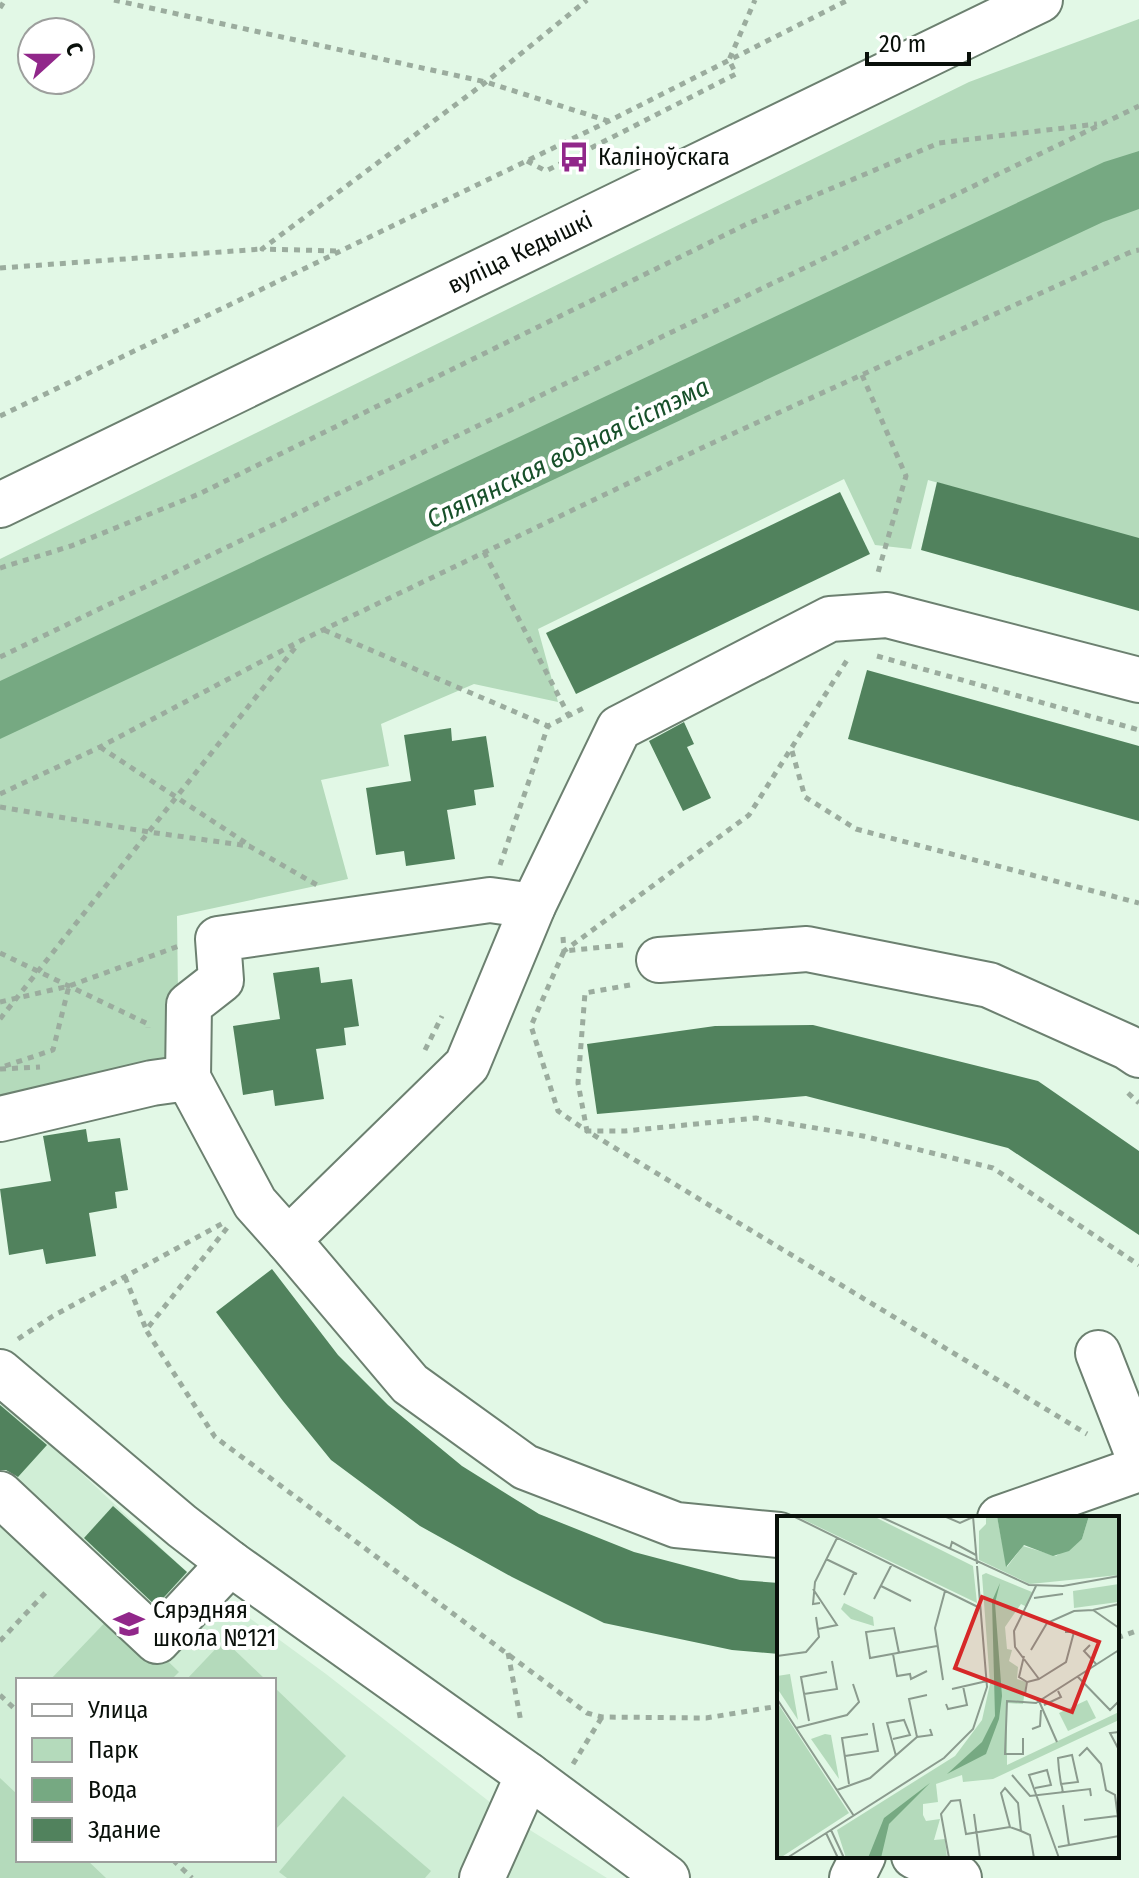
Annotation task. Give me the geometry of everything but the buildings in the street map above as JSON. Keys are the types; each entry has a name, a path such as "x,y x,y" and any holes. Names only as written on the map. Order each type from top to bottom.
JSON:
{"street":[{"name":"вуліца Кедышкі","path":"0,505 980,14 1040,0"},
{"path":"288,1240 467,1065 533,906 619,728 830,619 859,633 887,615 1139,680"},
{"path":"533,906 490,900 218,939 221,980 189,1005 188,1078 255,1203 410,1384 525,1467 676,1525 777,1535"},
{"path":"644,962 807,949 989,985 1127,1047 1133,1074"},
{"path":"0,1119 152,1083 188,1078"},
{"path":"1098,1353 1139,1458"},
{"path":"7,1357 182,1526 230,1563 548,1774 667,1878"},
{"path":"1006,1516 1139,1469"},
{"path":"0,1494 157,1641 230,1563"},
{"path":"482,1878 548,1774"},
{"path":"852,1878 862,1858"},
{"path":"918,1858 959,1878"}],"path":[{"path":"0,8 5,0"},
{"path":"114,0 486,82 609,121"},
{"path":"262,249 486,82 587,0"},
{"path":"526,161 546,171 736,74 729,60 755,0"},
{"path":"0,416 609,121 848,0"},
{"path":"0,657 1139,106"},
{"path":"0,568 71,546 199,494 747,224 939,143 1104,123"},
{"path":"0,268 262,249 338,251"},
{"path":"0,794 100,747 302,640 484,552 862,375 1139,250"},
{"path":"564,951 749,815 792,750 859,633 906,476 862,375"},
{"path":"484,552 569,716"},
{"path":"323,630 548,726 492,886 490,900"},
{"path":"859,633 1139,730"},
{"path":"0,1019 302,640"},
{"path":"100,747 273,861"},
{"path":"792,750 805,797 856,829 1139,903"},
{"path":"0,807 249,846"},
{"path":"533,906 562,929 564,951 531,1026 558,1111 1099,1441"},
{"path":"0,1002 69,986 178,947"},
{"path":"564,951 644,962"},
{"path":"0,953 148,1024"},
{"path":"587,1131 578,1083 585,993 644,962"},
{"path":"0,1068 53,1050 69,986"},
{"path":"421,1058 447,1005"},
{"path":"1133,1074 1139,1103"},
{"path":"587,1131 625,1131 756,1118 863,1136 993,1168 1139,1265"},
{"path":"7,1357 53,1316 237,1215 146,1330"},
{"path":"125,1277 146,1330 215,1437 587,1713 602,1717 706,1718 777,1706"},
{"path":"0,1641 73,1563"},
{"path":"1119,1637 1139,1630"},
{"path":"508,1653 548,1774 602,1717"},
{"path":"0,1695 16,1710"},
{"path":"175,1862 192,1878"}],"shaded area":[{"name":"Сярэдняя школа №121","path":"0,1397 188,1573 326,1674 509,1817 607,1878 0,1878"}],"green space":[{"path":"1139,19 1139,539 928,480 911,549 875,545 844,479 538,629 558,702 474,684 381,724 389,766 321,780 348,879 177,916 179,1068 0,1108 0,559 969,82"},
{"path":"116,1611 179,1672 173,1678 52,1678"},
{"path":"224,1640 264,1678 188,1678"},
{"path":"276,1689 346,1756 276,1829"},
{"path":"0,1778 16,1793 16,1862 89,1862 106,1878 0,1878"},
{"path":"343,1796 431,1871 425,1878 287,1878 279,1872"}],"water":[{"name":"Сляпянская водная сістэма","path":"1139,151 1139,209 1103,222 0,739 0,681 1104,162"}],"place":[{"name":"Каліноўскага","path":"574,157"},
{"name":"Сярэдняя школа №121","path":"129,1624"}]}
